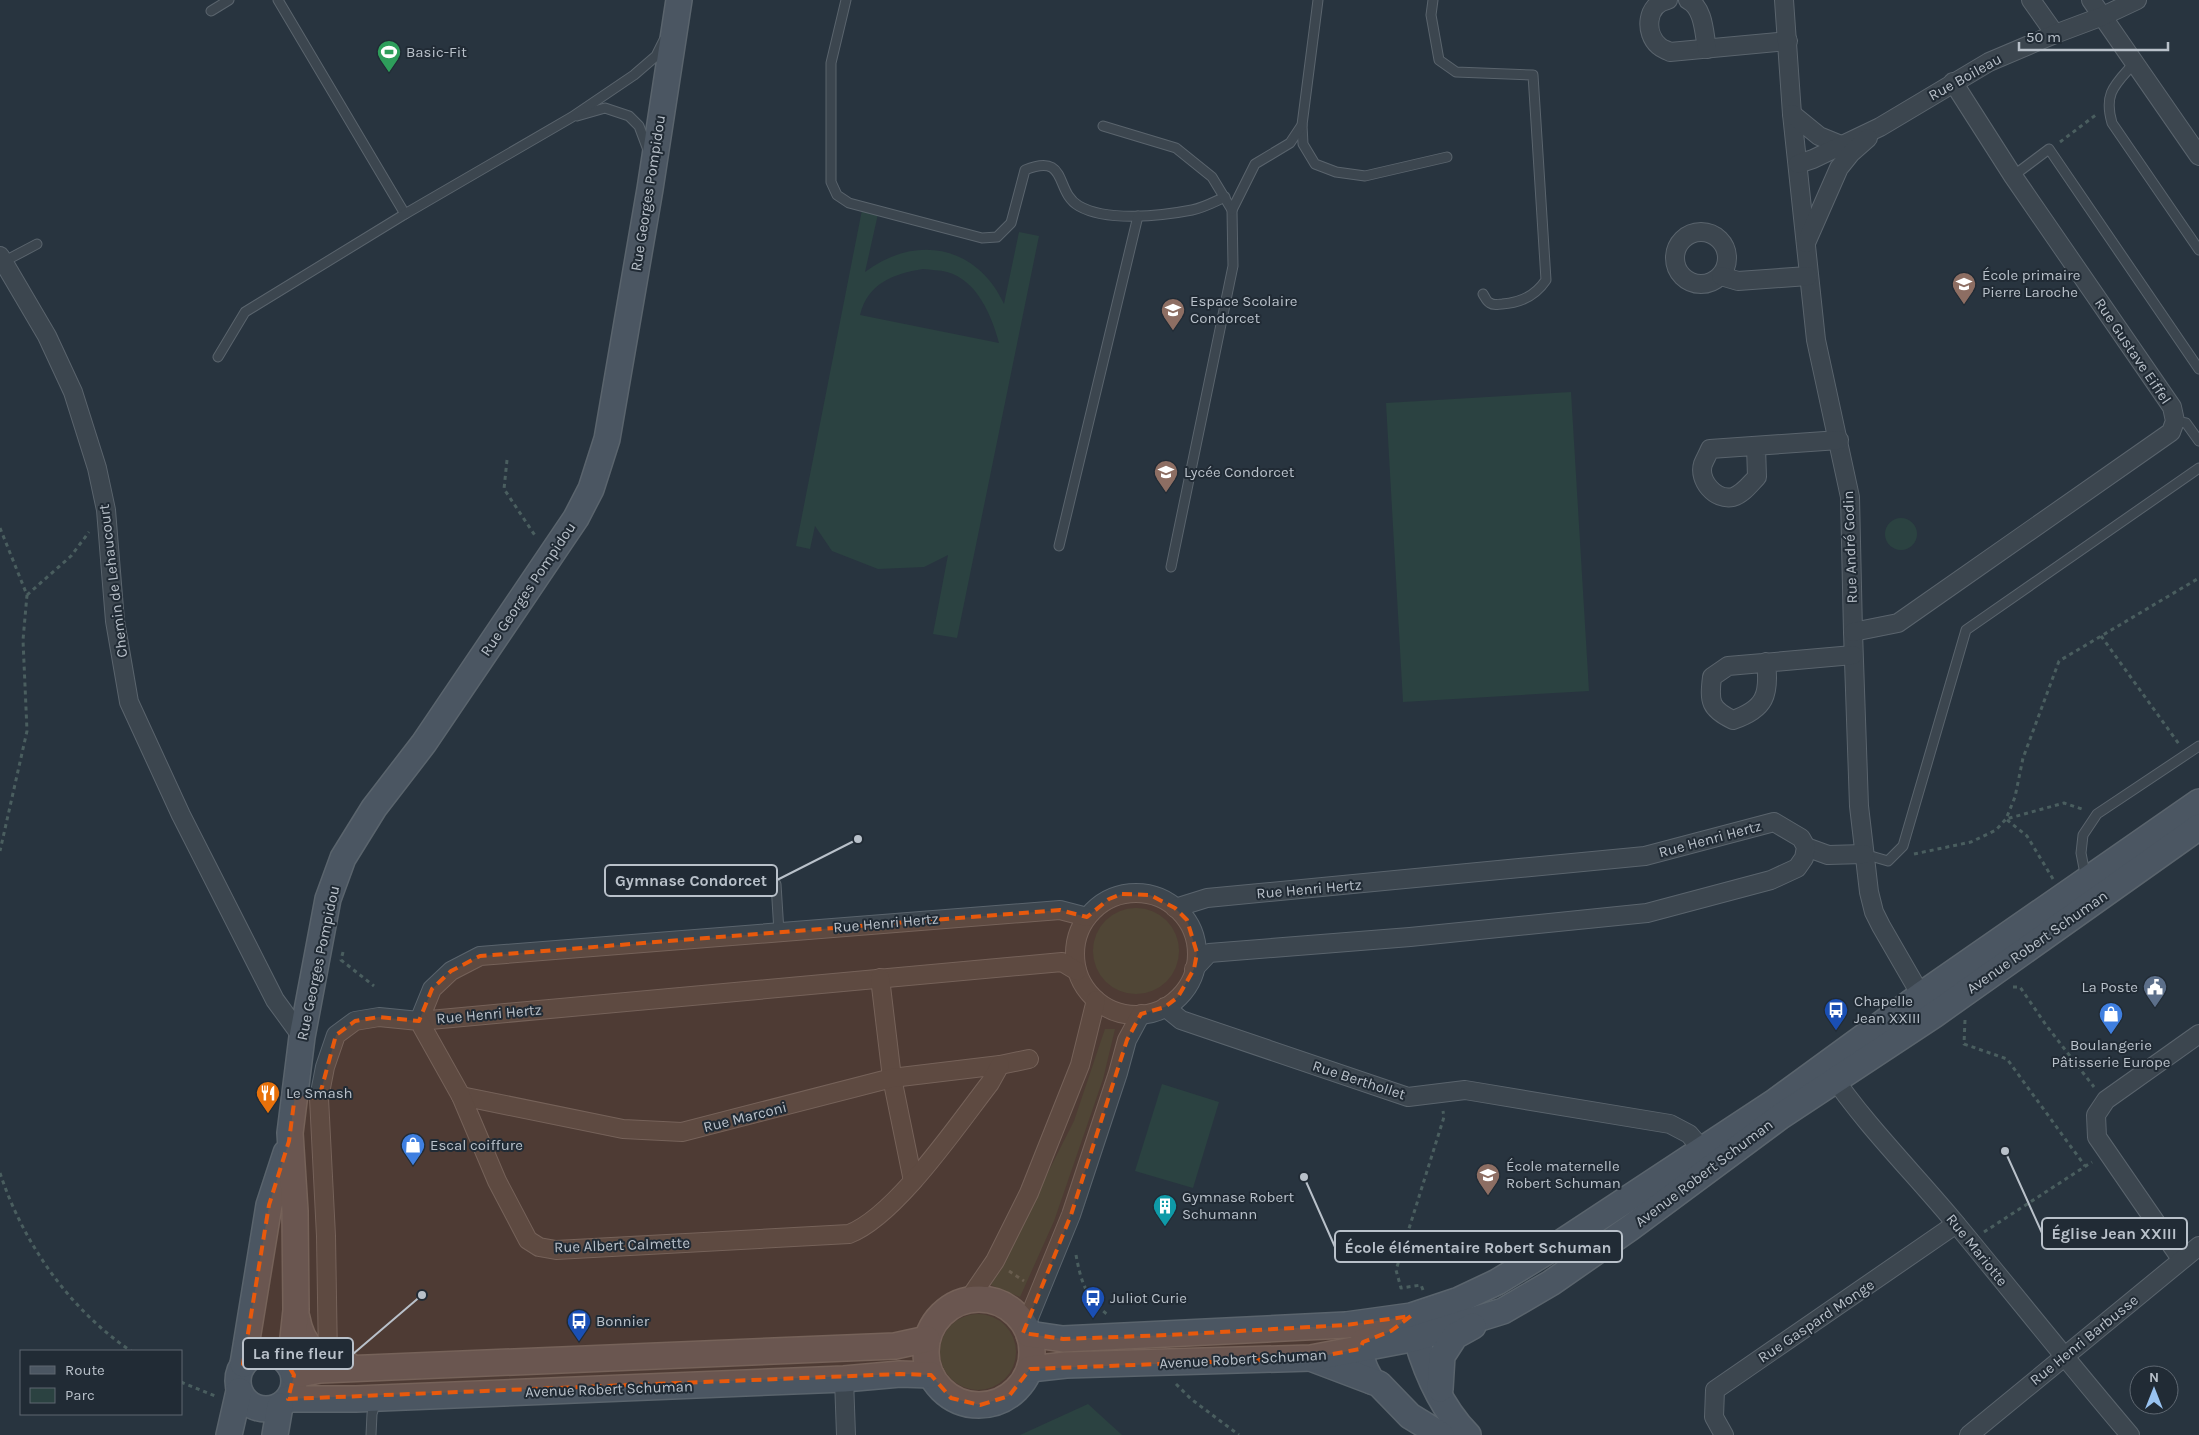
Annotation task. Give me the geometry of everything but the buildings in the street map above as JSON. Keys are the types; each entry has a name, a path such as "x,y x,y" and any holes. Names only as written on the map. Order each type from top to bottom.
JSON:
{"main road":[{"name":"Rue Georges Pompidou","path":"292,1370 296,1310 295,1210 290,1137 302,1037 328,899 343,858 374,808 424,743 576,518 590,489 607,438 677,11"},
{"name":"Avenue Robert Schuman","path":"1027,1330 1063,1339 1346,1325 1413,1327 1486,1316 1503,1311 1552,1283 1829,1072 1927,1005 2063,896 2199,802"},
{"name":"Avenue Robert Schuman","path":"1927,1005 1962,995 2199,827"},
{"name":"Avenue Robert Schuman","path":"1030,1369 1066,1366 1311,1358 1360,1349 1413,1327 1460,1300 1497,1282 1556,1246 1773,1103 1829,1072"},
{"name":"Rue Georges Pompidou","path":"243,1364 269,1205 290,1137"},
{"path":"969,1299 986,1299 1002,1303 1015,1313 1027,1330 1032,1349 1030,1369 1020,1386 1009,1396 995,1403 980,1406 965,1404 951,1398 939,1388 926,1364 925,1351 932,1324 942,1313 955,1304 969,1299"},
{"path":"296,1310 300,1335 308,1346 328,1359 360,1368"},
{"path":"1441,1398 1439,1378 1442,1356 1455,1336 1470,1330 1486,1316"},
{"path":"1413,1327 1441,1398 1468,1435"},
{"path":"292,1370 896,1346 927,1339"},
{"path":"1360,1349 1365,1370 1372,1381"},
{"path":"229,1435 237,1397 237,1381 243,1364 256,1354 271,1353 278,1355 292,1370 292,1392 284,1402 272,1409 256,1408 243,1398 237,1397"},
{"path":"1311,1358 1378,1384 1410,1416 1442,1435"},
{"name":"Avenue Robert Schuman","path":"284,1402 844,1379 900,1374 931,1375"},
{"path":"275,1435 284,1402"}],"street":[{"path":"1668,0 1662,1 1653,10 1649,20 1649,29 1660,46 1670,52 1788,41"},
{"path":"1688,0 1697,6 1702,22 1706,49"},
{"name":"Rue André Godin","path":"1784,0 1792,114 1816,340 1850,497 1859,806 1869,892 1874,912 1927,1005"},
{"path":"2031,0 2055,34"},
{"path":"2091,0 2199,156"},
{"name":"Rue Boileau","path":"1798,164 1813,159 1880,127 1953,82 1990,62 2103,16 2136,0"},
{"name":"Rue Gustave Eiffel","path":"1853,632 1898,622 2171,432 2175,421 2172,408 2013,176 1953,82"},
{"path":"1792,114 1819,136 1841,145"},
{"name":"Rue Boileau","path":"1805,247 1839,168 1851,153 1880,127"},
{"name":"Chemin de Lehaucourt","path":"2,259 48,336 73,392 96,468 106,510 115,620 130,702 181,816 270,991 302,1037"},
{"path":"1721,276 1738,281 1808,276"},
{"path":"1756,446 1839,440"},
{"path":"1766,662 1854,654"},
{"name":"Rue Henri Hertz","path":"1175,908 1207,898 1646,856 1774,822 1801,838 1806,847"},
{"path":"1194,969 1208,953 1410,937 1647,913 1771,880 1797,868 1804,858 1806,847 1828,855 1864,854"},
{"path":"1122,894 1150,895 1164,900 1175,908 1186,920 1194,936 1196,952 1194,969 1188,985 1178,998 1164,1007 1142,1014 1117,1012 1096,1000 1084,986 1077,971 1075,952 1078,933 1087,916 1109,899 1122,894"},
{"name":"Rue Henri Hertz","path":"1077,971 1062,962 420,1021 432,988 451,971 480,956 1060,910 1087,916"},
{"path":"880,978 892,1078 913,1181"},
{"path":"969,1299 994,1261 1029,1193 1080,1065 1096,1000"},
{"name":"Rue Berthollet","path":"1164,1007 1181,1020 1408,1097 1465,1090 1670,1124 1690,1134 1702,1149"},
{"path":"1027,1330 1071,1215 1118,1074 1127,1040 1142,1014"},
{"path":"328,1359 326,1236 319,1098 325,1066 336,1035 355,1021 379,1017 420,1021"},
{"name":"Rue Albert Calmette","path":"420,1021 461,1096 497,1182 528,1240 539,1247 556,1250 849,1234 869,1224 913,1181 990,1083 1000,1065"},
{"path":"2182,1259 2097,1136 2096,1115 2106,1100 2199,1034"},
{"name":"Rue Marconi","path":"461,1096 623,1129 682,1132 892,1078 1000,1065 1029,1059"},
{"name":"Rue Mariotte","path":"1829,1072 1970,1241 2063,1357 2130,1435"},
{"path":"294,1095 319,1098"},
{"path":"290,1137 320,1127"},
{"name":"Rue Gaspard Monge","path":"1724,1435 1714,1417 1715,1390 1956,1224"},
{"name":"Rue Henri Barbusse","path":"1969,1435 2199,1246"},
{"path":"843,1432 844,1379"}],"lane":[{"path":"211,11 229,0"},
{"path":"278,0 405,214"},
{"path":"846,0 830,63 831,182 837,195 849,203 982,238 997,237 1011,223 1025,170 1044,165 1054,168 1062,180 1067,198 1091,211 1119,216 1138,216 1194,210 1224,197"},
{"path":"1318,0 1302,125 1303,144 1315,164 1336,172 1365,176 1447,157"},
{"path":"1433,0 1431,15 1439,60 1456,72 1533,75 1546,280 1542,287 1531,296 1514,304 1494,305 1489,303 1482,294"},
{"path":"218,357 245,312 405,214 572,117 634,75 656,56 677,11"},
{"path":"2135,62 2110,92 2109,105 2112,123 2199,250"},
{"path":"572,117 606,108 629,116 639,126 653,162"},
{"path":"1171,567 1233,266 1232,210 1255,164 1290,142 1302,125"},
{"path":"1104,126 1176,148 1212,177 1232,210"},
{"path":"2013,176 2049,150 2199,369"},
{"path":"1059,546 1138,216"},
{"path":"2,259 36,244"},
{"path":"2175,421 2186,423 2199,442"},
{"path":"1864,854 1888,861 1903,846 1966,630 2199,468"},
{"path":"2086,880 2081,853 2083,835 2097,814 2199,746"},
{"path":"776,884 780,932"},
{"path":"371,1435 372,1414 377,1398"}],"path":[{"path":"2049,150 2109,105"},
{"path":"507,460 504,489 535,535 537,542"},
{"path":"27,595 70,556 106,510"},
{"path":"0,528 27,595 23,640 27,731 0,851"},
{"path":"1896,853 1918,854 1971,842 1996,830 2006,819 2015,797 2023,758 2059,661 2199,578"},
{"path":"2101,636 2186,754"},
{"path":"2006,819 2064,803 2097,814"},
{"path":"2006,819 2028,836 2063,896"},
{"path":"344,943 342,960 374,986"},
{"path":"2005,986 2020,987 2079,1069 2106,1100"},
{"path":"1962,995 1966,1006 1964,1044 2007,1059 2085,1166"},
{"path":"1424,1292 1421,1285 1401,1288 1396,1270 1444,1117 1440,1093"},
{"path":"1970,1241 2108,1152"},
{"path":"0,1173 8,1197 51,1275 107,1335 130,1350"},
{"path":"182,1382 237,1397"}],"highlighted area":[{"path":"1122,894 1150,895 1175,908 1187,920 1197,953 1194,969 1178,997 1165,1007 1141,1014 1127,1040 1071,1215 1023,1333 1063,1339 1168,1335 1346,1325 1411,1316 1391,1331 1363,1342 1360,1349 1311,1358 1030,1369 1009,1396 980,1405 951,1398 931,1375 900,1374 288,1399 294,1375 285,1360 263,1353 243,1364 269,1205 289,1141 295,1095 319,1098 336,1035 355,1021 379,1017 419,1021 432,989 451,971 480,956 1060,910 1087,917 1109,899"}],"green space":[{"path":"862,210 878,214 865,272 884,260 904,253 924,250 943,252 961,258 978,269 992,284 1004,304 1019,232 1039,236 957,638 933,634 948,555 924,567 878,569 832,551 815,526 810,549 796,546","holes":["923,269 947,272 958,276 967,283 982,300 999,343 860,315 869,295 883,282 892,277"]},
{"path":"1571,392 1589,691 1403,702 1386,403"},
{"path":"1901,518 1907,519 1912,523 1916,528 1916,540 1912,545 1907,549 1901,550 1895,549 1890,545 1886,540 1885,534 1886,528 1890,523 1895,519"},
{"path":"1136,908 1152,911 1160,915 1172,927 1176,935 1179,951 1176,967 1172,975 1160,987 1152,991 1136,994 1120,991 1112,987 1100,975 1096,967 1093,951 1096,935 1100,927 1112,915 1120,911"},
{"path":"1105,1029 1115,1029 1103,1079 1054,1221 1020,1297 991,1285 1074,1121"},
{"path":"1162,1084 1219,1102 1193,1188 1135,1171"},
{"path":"978,1314 992,1317 1005,1325 1013,1338 1016,1352 1013,1366 1005,1379 992,1387 978,1390 964,1387 951,1379 943,1366 940,1352 943,1338 951,1325 964,1317"},
{"path":"1088,1404 1122,1435 1020,1435"}],"place":[{"name":"Basic-Fit","path":"389,73"},
{"name":"École primaire Pierre Laroche","path":"1964,305"},
{"name":"Espace Scolaire Condorcet","path":"1173,331"},
{"name":"Lycée Condorcet","path":"1166,493"},
{"name":"Gymnase Condorcet","path":"858,839"},
{"name":"La Poste","path":"2155,1008"},
{"name":"Chapelle Jean XXIII","path":"1836,1031"},
{"name":"Boulangerie Pâtisserie Europe","path":"2111,1035"},
{"name":"Le Smash","path":"268,1114"},
{"name":"Église Jean XXIII","path":"2005,1151"},
{"name":"Escal coiffure","path":"413,1166"},
{"name":"École élémentaire Robert Schuman","path":"1304,1177"},
{"name":"École maternelle Robert Schuman","path":"1488,1196"},
{"name":"Gymnase Robert Schumann","path":"1165,1227"},
{"name":"La fine fleur","path":"422,1295"},
{"name":"Juliot Curie","path":"1093,1319"},
{"name":"Bonnier","path":"579,1342"}]}
